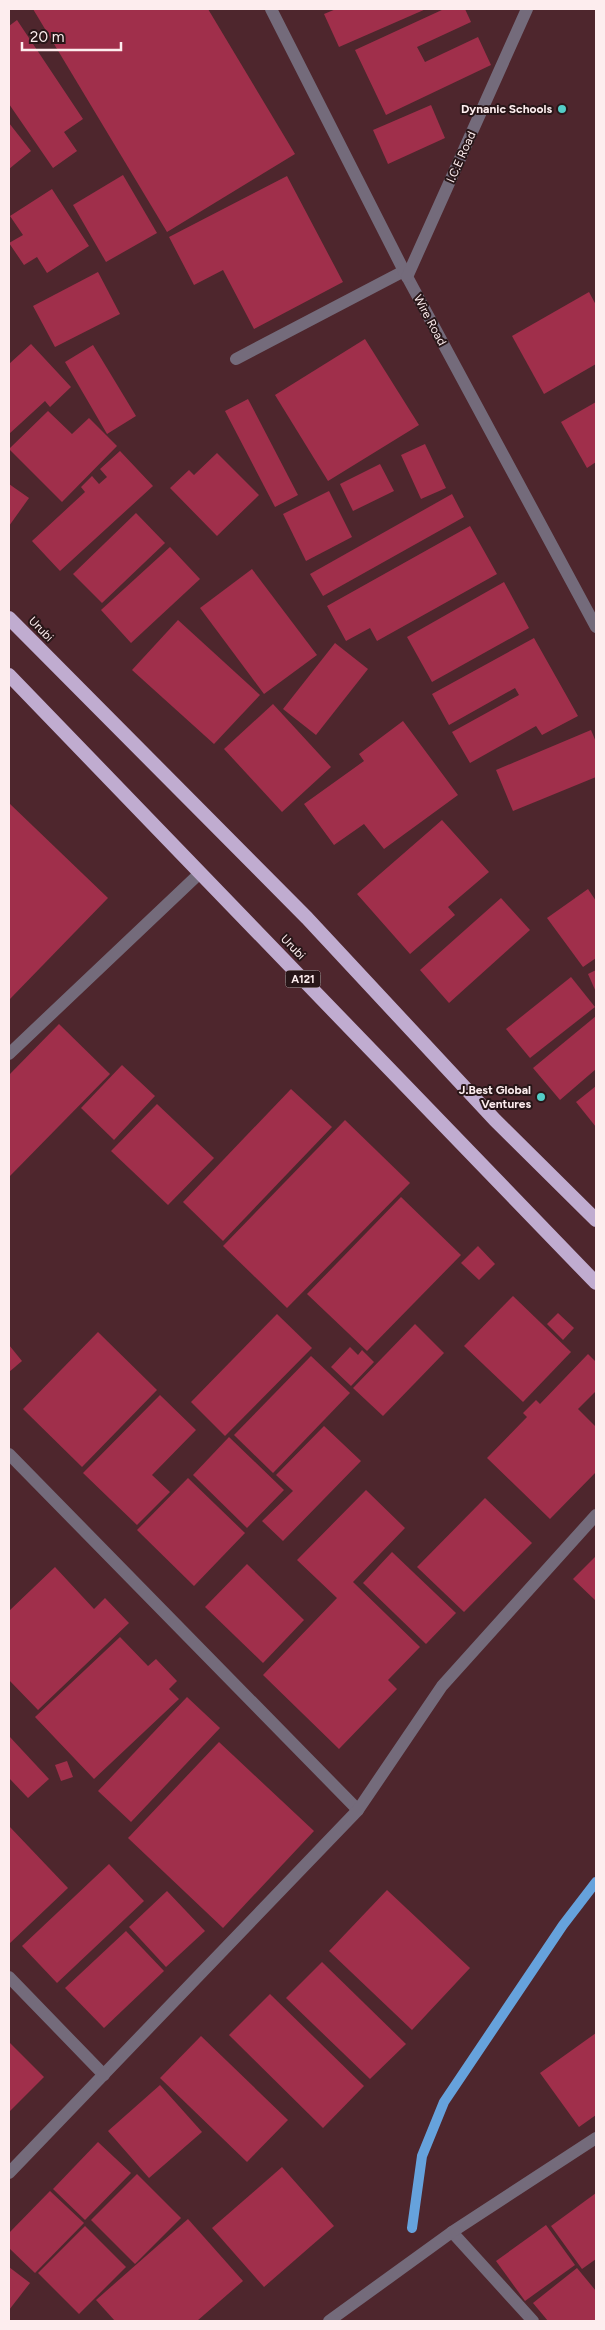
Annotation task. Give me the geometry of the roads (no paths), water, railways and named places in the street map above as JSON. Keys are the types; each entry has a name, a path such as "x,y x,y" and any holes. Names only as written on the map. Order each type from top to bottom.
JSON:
{"highway":[{"name":"Urubi","path":"9,618 307,918 495,1120 596,1220"},
{"name":"Urubi","path":"9,676 596,1283"}],"street":[{"name":"Wire Road","path":"271,9 406,274 591,604 596,627"},
{"name":"I.C.E Road","path":"406,274 527,9"},
{"path":"236,359 406,274"},
{"path":"9,1054 200,873"},
{"path":"9,1454 358,1810"},
{"path":"9,2173 358,1810 442,1686 596,1515"},
{"path":"9,1977 104,2075"},
{"path":"330,2321 452,2232 596,2138"},
{"path":"452,2232 533,2321"}],"waterway":[{"path":"412,2228 422,2156 444,2102 563,1925 596,1882"}],"place":[{"name":"Dynanic Schools","path":"562,109"},
{"name":"J.Best Global Ventures","path":"541,1097"}]}
